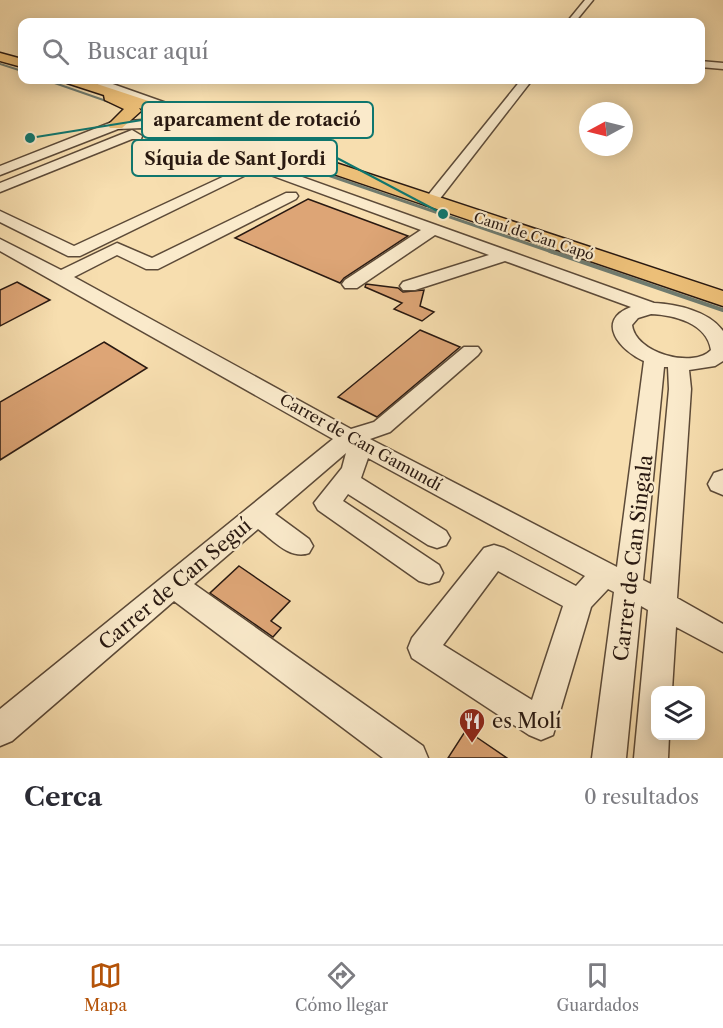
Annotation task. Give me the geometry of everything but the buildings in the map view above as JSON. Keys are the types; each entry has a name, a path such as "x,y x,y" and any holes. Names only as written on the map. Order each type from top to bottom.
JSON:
{"main road":[{"path":"0,57 18,62"},
{"path":"69,84 127,106 116,125"},
{"name":"Camí de Can Capó","path":"84,84 723,299"}],"street":[{"path":"574,18 589,0"},
{"path":"705,64 723,66"},
{"path":"102,84 168,108 177,115"},
{"path":"430,201 523,84"},
{"path":"0,171 116,125 142,124 651,308"},
{"path":"75,129 93,134"},
{"path":"0,188 132,134 242,174 74,252 0,216"},
{"path":"61,277 117,249 152,265 291,196"},
{"path":"351,284 434,229"},
{"name":"Carrer de Can Gamundí","path":"0,244 355,441 664,605 723,639"},
{"path":"409,286 506,255"},
{"path":"674,309 696,316 720,333 721,349 716,356 706,361 667,361 634,346 623,332 622,323 627,316 637,310 674,309"},
{"path":"429,573 327,503 353,471 355,441 382,427 471,351"},
{"name":"Carrer de Can Singala","path":"609,758 618,581 667,361"},
{"name":"Carrer de Can Singala","path":"657,686 680,389 667,361"},
{"name":"Carrer de Can Seguí","path":"0,730 257,515 355,441"},
{"path":"723,479 720,484 723,486"},
{"path":"345,480 437,538"},
{"path":"257,515 300,546"},
{"path":"579,601 494,556 423,648 541,724 579,601 618,581"},
{"path":"174,585 411,758"},
{"name":"Carrer de Can Singala","path":"651,758 652,740"}],"waterway":[{"path":"0,64 18,70"},
{"path":"57,84 112,103"},
{"path":"137,110 250,149"},
{"path":"246,147 555,253"},
{"path":"550,251 723,310"}],"place":[{"name":"aparcament de rotació","path":"30,138"},
{"name":"Síquia de Sant Jordi","path":"443,214"},
{"name":"es Molí","path":"472,744"}]}
